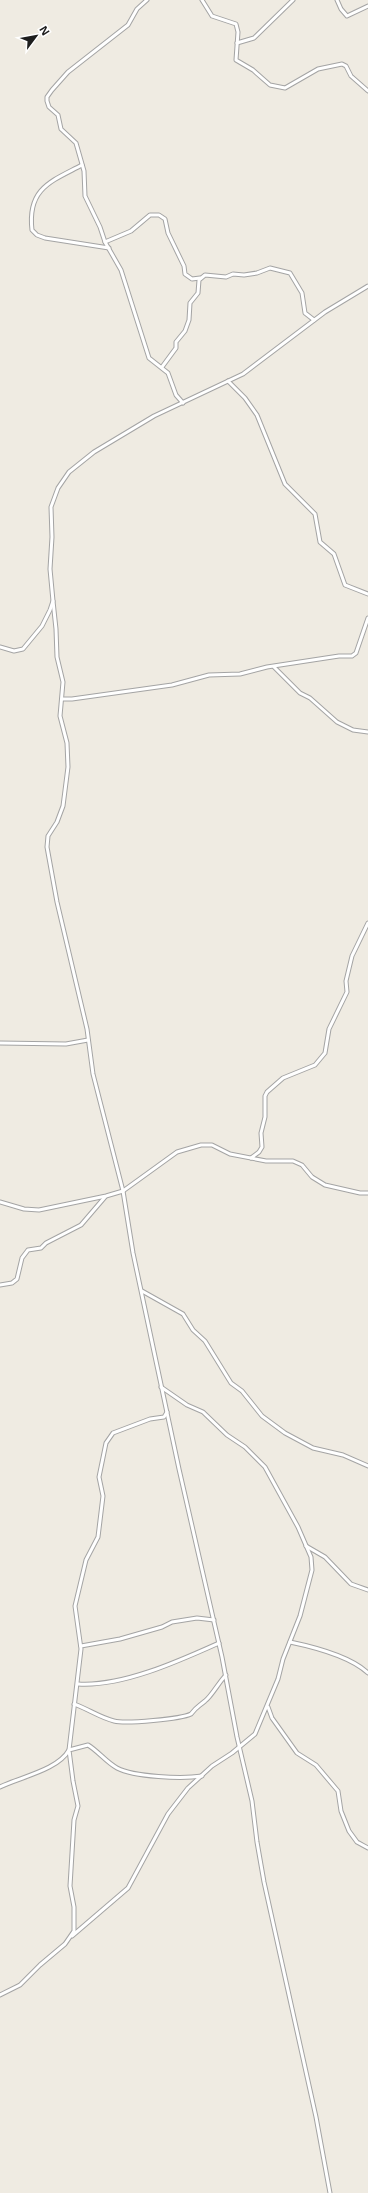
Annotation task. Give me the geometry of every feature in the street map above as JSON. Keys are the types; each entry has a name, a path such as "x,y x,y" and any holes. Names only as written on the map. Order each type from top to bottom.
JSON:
{"street":[{"path":"147,0 137,9 128,25 68,72 47,97 48,105 58,115 61,129 76,143 82,165 85,196 100,227 105,242 124,276 151,362 162,367 170,375 176,394 183,403"},
{"path":"202,0 212,16 226,22 236,23 238,27 236,60 253,70 265,82 277,88 285,88 322,67 342,64 346,66 351,76 368,91"},
{"path":"237,43 254,38 293,0"},
{"path":"337,0 341,9 347,16 368,6"},
{"path":"82,165 46,184 40,191 33,208 32,230 37,236 45,238 109,248"},
{"path":"105,242 131,231 150,215 159,214 165,219 168,233 184,266 185,274 192,279 200,278 208,274 226,276 233,274 250,274 270,268 290,273 302,293 305,313 314,320"},
{"path":"162,367 175,350 176,342 184,331 189,320 190,306 198,293 200,278"},
{"path":"330,2193 317,2124 264,1882 252,1801 226,1675 161,1387 141,1291 123,1191 93,1074 76,977 57,902 47,842 48,836 62,812 68,773 67,743 60,716 63,682 57,657 56,629 50,569 52,537 51,507 62,481 75,466 105,445 158,414 228,382 275,352 314,320 368,286"},
{"path":"228,382 245,398 257,416 285,484 315,514 320,542 334,554 346,585 368,594"},
{"path":"0,647 14,651 25,647 45,621 53,601"},
{"path":"62,699 72,699 140,688 172,685 209,676 240,674 339,656 354,656 368,618"},
{"path":"273,667 297,691 310,698 338,722 353,730 368,732"},
{"path":"251,1158 259,1152 262,1147 261,1133 265,1117 265,1096 267,1092 283,1078 318,1062 325,1054 328,1029 347,992 346,981 352,956 368,923"},
{"path":"0,1043 68,1044 88,1040"},
{"path":"0,1202 22,1208 39,1210 106,1196 123,1191 165,1159 187,1147 209,1145 226,1153 251,1158 272,1161 292,1161 302,1165 315,1179 325,1185 360,1193 368,1192"},
{"path":"0,1285 12,1283 18,1279 22,1258 28,1250 41,1248 46,1243 81,1225 106,1196"},
{"path":"141,1291 183,1314 195,1332 205,1341 231,1383 242,1391 262,1416 285,1433 313,1448 338,1453 368,1466"},
{"path":"0,1995 20,1985 40,1965 62,1948 72,1936 125,1892 162,1828 168,1814 188,1788 212,1766 240,1748 254,1736 268,1707 300,1616 312,1570 311,1557 291,1514 265,1467 245,1447 227,1435 206,1415 187,1406 161,1387"},
{"path":"72,1936 75,1923 70,1886 73,1826 78,1806 69,1750 74,1704 78,1684 81,1646 75,1606 86,1560 98,1537 103,1496 99,1478 107,1439 113,1433 150,1419 164,1417 167,1412"},
{"path":"306,1546 325,1557 350,1584 368,1590"},
{"path":"81,1646 126,1638 162,1627 172,1622 198,1618 214,1620"},
{"path":"290,1642 322,1650 356,1664 368,1673"},
{"path":"78,1684 119,1680 169,1665 219,1643"},
{"path":"74,1704 115,1722 183,1717 191,1714 196,1706 206,1701 226,1675"},
{"path":"268,1707 271,1716 297,1753 316,1765 334,1786 338,1793 343,1817 349,1830 357,1842 368,1848"},
{"path":"265,1714 271,1716"},
{"path":"0,1786 45,1768 65,1756 69,1750 88,1745 116,1768 143,1775 166,1777 203,1775"}]}
